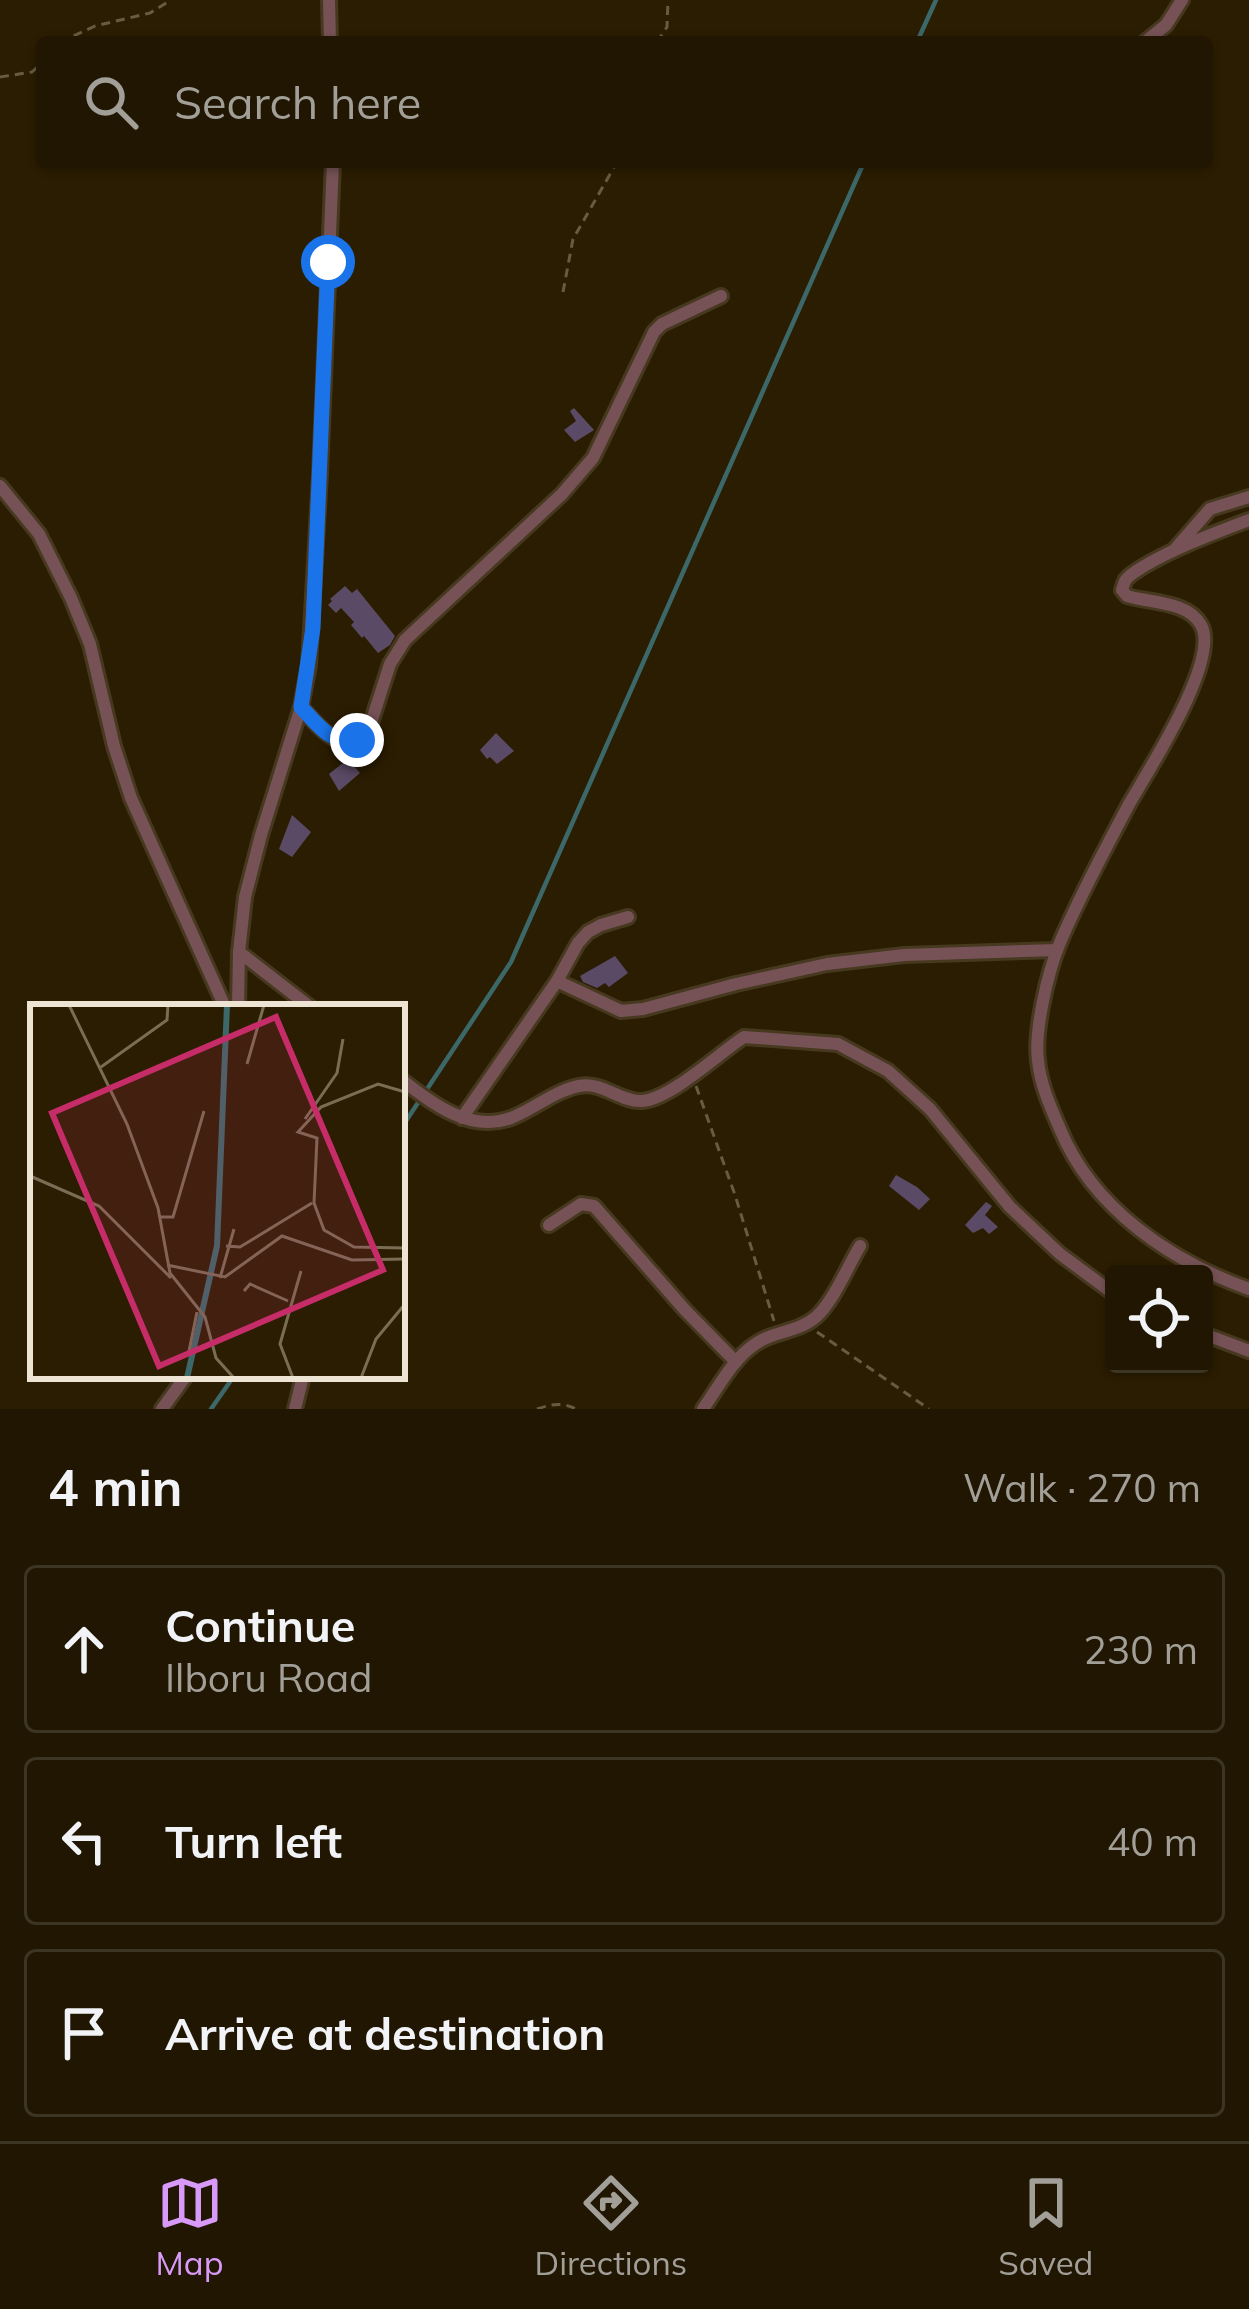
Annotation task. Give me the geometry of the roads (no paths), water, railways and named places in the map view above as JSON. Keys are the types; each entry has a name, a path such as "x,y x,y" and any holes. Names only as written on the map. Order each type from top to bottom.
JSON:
{"street":[{"path":"329,0 330,36"},
{"path":"1153,36 1166,26 1182,0"},
{"path":"238,1004 238,952 249,878 301,707 313,628 333,168"},
{"path":"301,707 338,740 357,740 365,734 390,664 405,640 562,494 593,458 653,332 721,296"},
{"path":"0,486 39,534 71,598 90,644 130,798 224,1004"},
{"path":"1172,553 1210,509 1249,497"},
{"path":"1249,520 1128,576 1122,590 1127,596 1191,613 1204,634 1202,653 1188,700 1057,950 1042,1008 1037,1059 1070,1153 1106,1197 1143,1233 1193,1267 1249,1289"},
{"path":"462,1118 578,943 588,932 628,917"},
{"path":"557,981 622,1011 644,1010 736,984 848,961 1057,950"},
{"path":"238,952 306,1004"},
{"path":"405,1082 462,1118 488,1123 510,1118 576,1086 588,1085 641,1101 654,1097 744,1037 819,1041 856,1051 930,1109 1010,1207 1060,1254 1105,1287"},
{"path":"549,1225 581,1204 594,1206 736,1362"},
{"path":"703,1409 736,1362 758,1343 806,1324 821,1311 860,1246"},
{"path":"1213,1337 1249,1351"},
{"path":"162,1409 184,1379"},
{"path":"295,1409 302,1379"}],"waterway":[{"path":"920,36 936,0"},
{"path":"405,1122 511,962 861,168"},
{"path":"211,1409 232,1379"}]}
